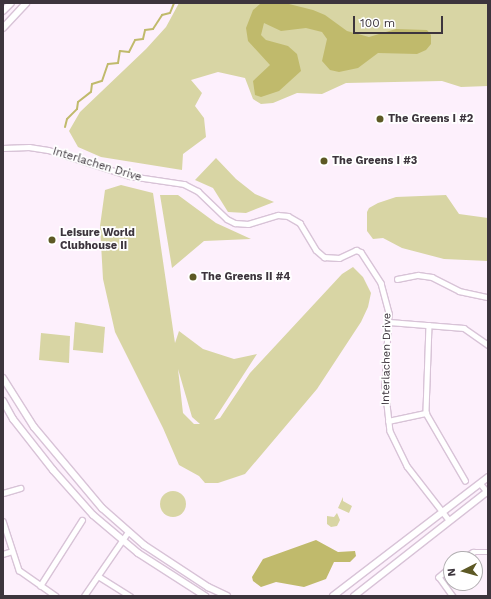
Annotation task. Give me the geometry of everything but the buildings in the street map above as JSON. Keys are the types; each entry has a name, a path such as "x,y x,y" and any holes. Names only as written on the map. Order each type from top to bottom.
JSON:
{"street":[{"path":"3,11 11,3"},
{"path":"3,28 26,3"},
{"name":"Interlachen Drive","path":"3,148 28,147 48,150 130,176 184,184 198,191 227,219 235,223 248,224 278,215 294,218 300,222 316,250 324,257 339,258 356,250 361,252 383,289 390,322 385,386 388,421 396,447 404,461 449,520"},
{"path":"397,279 418,275 432,277 459,290 488,297"},
{"path":"390,322 464,328 488,345"},
{"path":"429,325 426,413 465,480"},
{"path":"3,378 22,412 62,463 102,508 128,532 208,587 227,596"},
{"path":"3,401 13,419 72,494 121,541 205,596"},
{"path":"388,421 426,413"},
{"path":"333,596 488,477"},
{"path":"354,596 449,520 488,492 480,483"},
{"path":"3,493 20,488"},
{"path":"40,586 82,520"},
{"path":"3,521 19,570 52,595"},
{"path":"84,596 128,532"},
{"path":"3,554 12,551"},
{"path":"443,574 439,577 443,582"},
{"path":"98,576 130,596"}],"shaded area":[{"path":"179,3 488,3 488,86 461,87 442,81 346,83 322,94 297,93 273,103 261,104 253,99 245,78 218,72 191,80 202,93 195,106 204,118 206,137 183,154 182,170 101,157 78,147 69,131 80,112 146,49 166,27"},
{"path":"285,3 313,10 325,15 347,31 369,37 396,29 427,30 431,35 431,44 426,50 417,54 378,53 358,68 339,72 330,70 322,61 327,39 322,32 306,28 281,31 264,23 261,35 266,40 288,46 297,54 301,71 279,91 261,97 255,95 253,81 270,65 248,41 246,28 253,10 260,4"},
{"path":"216,158 236,179 255,194 274,202 246,213 228,212 213,188 195,180"},
{"path":"121,185 153,193 175,343 179,331 203,349 234,359 257,354 214,420 220,418 250,373 342,274 353,267 363,277 371,293 368,307 361,322 317,389 245,474 218,483 205,483 199,476 179,465 163,428 115,332 103,279 100,226 105,190","holes":["178,369 192,417 200,424 194,424 183,413"]},
{"path":"160,195 178,195 216,223 251,239 204,241 172,268"},
{"path":"446,195 459,214 488,218 488,261 444,259 402,248 383,238 373,239 367,231 367,212 369,208 378,203 396,197"},
{"path":"75,322 105,327 103,353 73,350"},
{"path":"41,333 70,336 69,363 39,360"},
{"path":"173,491 182,495 186,504 182,513 173,517 164,513 160,504 164,495"},
{"path":"343,497 343,501 352,506 349,513 338,508"},
{"path":"337,513 340,520 337,526 331,527 327,524 327,516 334,517"},
{"path":"316,540 338,552 355,551 356,556 350,562 334,562 326,579 304,587 276,582 261,587 253,581 252,577 263,559"}],"waterway":[{"path":"65,127 67,119 77,109 78,102 91,92 92,84 102,81 108,64 118,63 120,51 129,52 135,40 143,39 145,30 153,29 162,15 170,13 174,3"}],"place":[{"name":"The Greens I #2","path":"380,119"},
{"name":"The Greens I #3","path":"324,161"},
{"name":"Leisure World Clubhouse II","path":"52,240"},
{"name":"The Greens II #4","path":"193,277"}]}
